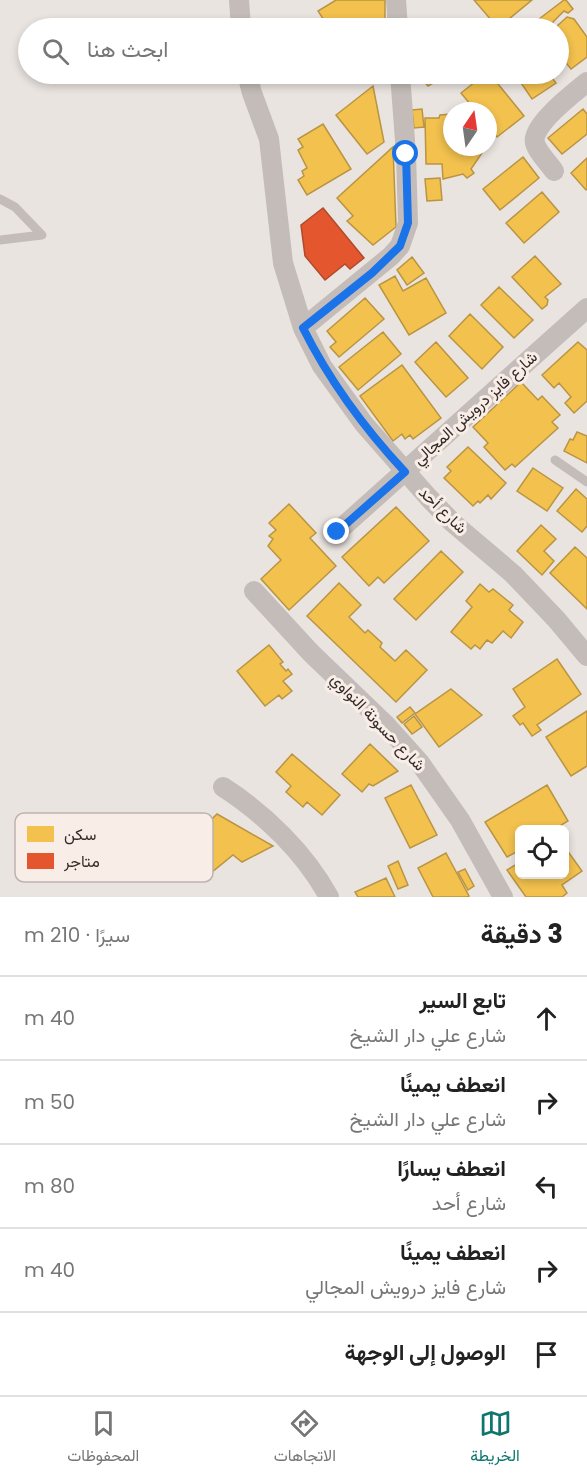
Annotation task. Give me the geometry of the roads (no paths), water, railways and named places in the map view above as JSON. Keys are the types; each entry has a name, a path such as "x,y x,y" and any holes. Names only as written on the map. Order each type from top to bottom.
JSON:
{"street":[{"path":"239,0 240,18"},
{"path":"396,0 397,18"},
{"path":"554,171 536,145 534,135 551,115 587,82"},
{"name":"شارع أحد","path":"250,84 269,139 282,263 303,328 322,366 347,403 405,472 453,523 513,574 587,656"},
{"path":"303,328 391,256 405,236 409,206 401,84"},
{"name":"شارع فايز درويش المجالي","path":"337,532 587,309"},
{"name":"شارع حسونة النواوي","path":"254,591 311,653 386,725 420,763 460,820 503,897"},
{"path":"223,787 242,800 289,844 320,880 329,897"}],"lane":[{"path":"0,199 15,207 42,235 0,240"},
{"path":"555,460 587,482"}]}
